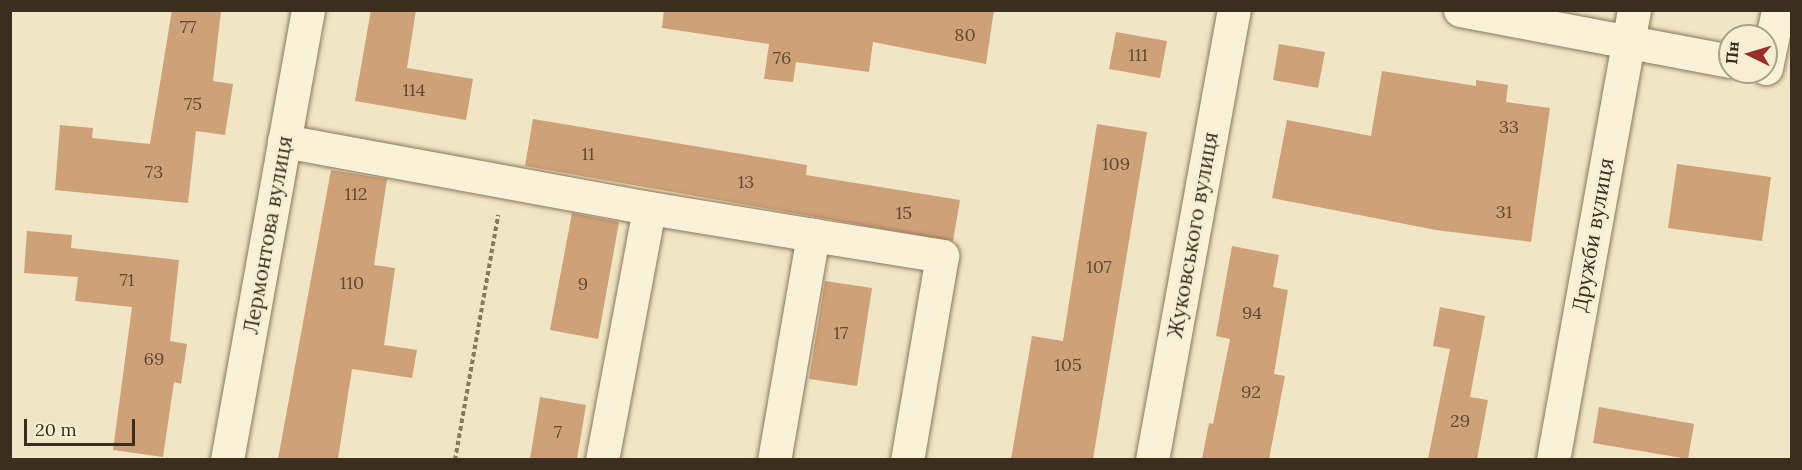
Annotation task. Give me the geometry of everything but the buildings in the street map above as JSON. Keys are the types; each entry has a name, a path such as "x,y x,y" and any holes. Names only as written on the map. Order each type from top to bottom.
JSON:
{"street":[{"name":"Лермонтова вулиця","path":"228,459 308,10"},
{"name":"Жуковського вулиця","path":"1152,459 1234,10"},
{"path":"1460,10 1718,59"},
{"name":"Дружби вулиця","path":"1553,459 1634,10"},
{"path":"284,141 649,208 942,256 908,459"},
{"path":"602,459 649,208"},
{"path":"774,459 813,235"}],"path":[{"path":"455,459 504,181"}]}
